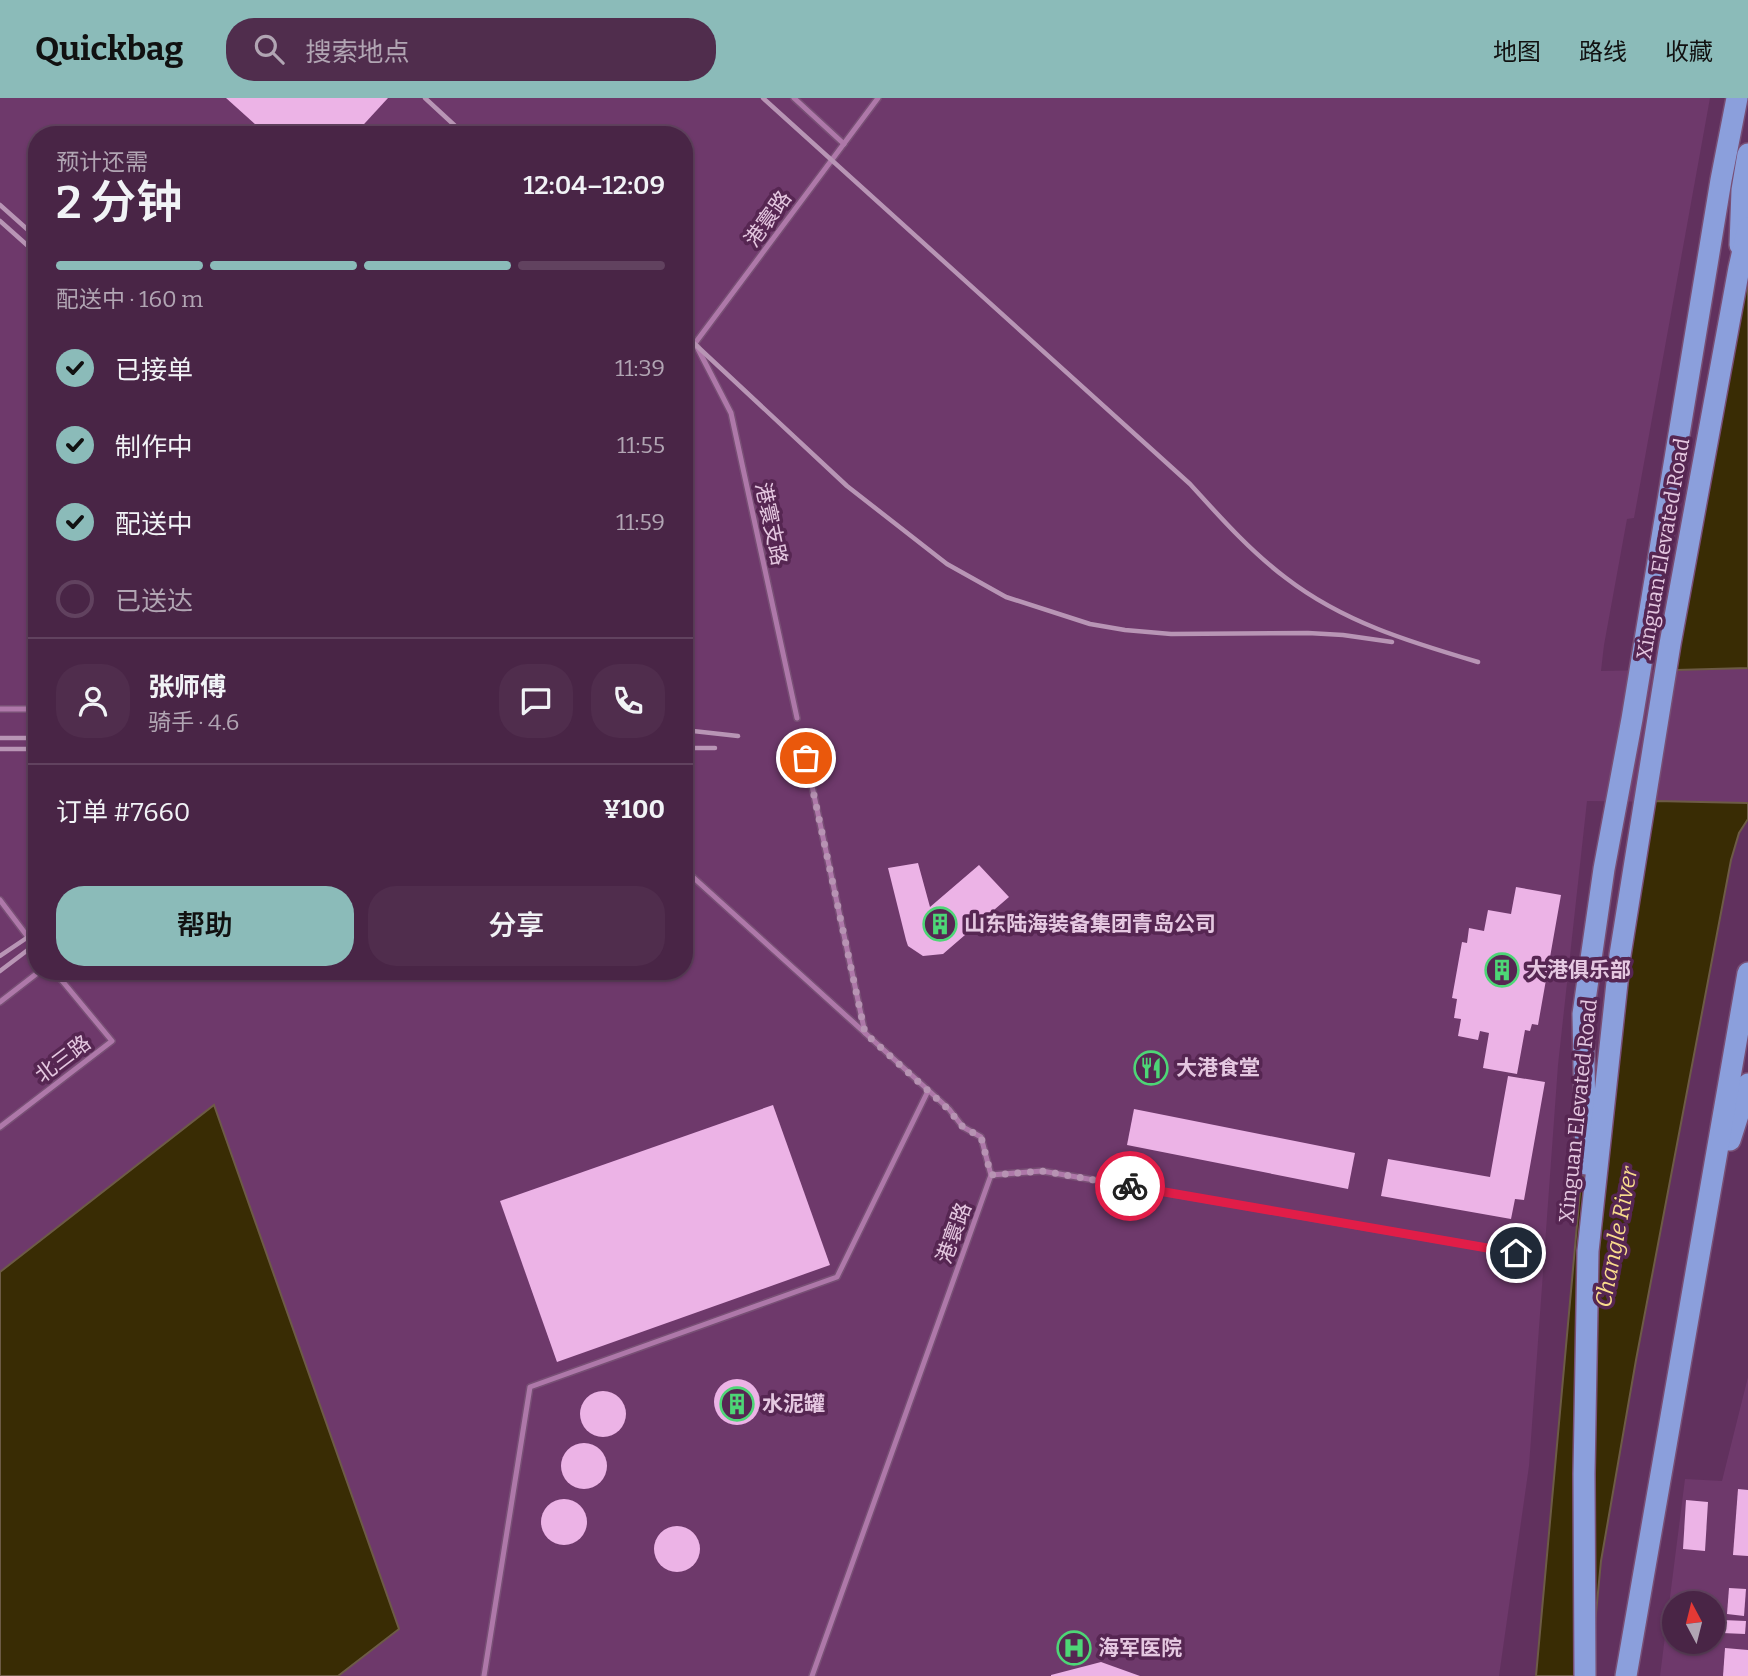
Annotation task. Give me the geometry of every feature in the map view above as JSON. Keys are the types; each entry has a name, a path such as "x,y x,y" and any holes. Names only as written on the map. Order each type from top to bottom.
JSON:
{"highway":[{"path":"1588,1251 1583,1014 1604,869 1737,98"},
{"path":"1739,268 1742,190 1748,154"},
{"path":"1739,268 1748,228"},
{"name":"Xinguan Elevated Road","path":"1585,1676 1584,1474 1588,1251 1620,955 1670,644 1739,268"},
{"path":"1626,1676 1748,973"},
{"path":"1706,1215 1748,1084"}],"lane":[{"path":"794,98 844,144"},
{"name":"港寰路","path":"693,348 878,98"},
{"name":"港寰支路","path":"696,345 731,413 797,718"},
{"path":"0,709 28,709"},
{"path":"806,758 865,1033"},
{"path":"693,877 948,1109 963,1127 981,1137 991,1175 1042,1171 1516,1253"},
{"path":"0,900 28,937"},
{"path":"0,1002 28,980"},
{"name":"北三路","path":"0,1127 111,1041 61,980"},
{"path":"484,1676 530,1387 837,1277 928,1091"},
{"name":"港寰路","path":"813,1676 991,1175"}],"shaded area":[{"path":"0,98 1710,98 1634,518 1627,519 1601,671 1748,668 1748,803 1587,801 1558,1065 1529,1466 1499,1676 338,1676 399,1628 213,1105 0,1272"},
{"path":"1748,1377 1748,1676 1660,1676 1663,1654 1726,1654 1726,1591 1671,1591 1685,1479 1722,1481"}],"water":[{"path":"1748,246 1748,668 1676,670"},
{"name":"Changle River","path":"1655,801 1748,803 1748,819 1739,833 1731,860 1636,1360 1601,1561 1590,1676 1536,1676 1580,1192"},
{"path":"214,1105 399,1629 338,1676 0,1676 0,1272"}],"building":[{"path":"226,98 388,98 362,126 257,126"},
{"name":"山东陆海装备集团青岛公司","path":"918,863 930,907 979,865 1009,897 943,954 923,956 908,946 888,868"},
{"name":"大港俱乐部","path":"1516,887 1561,895 1538,1025 1532,1024 1530,1031 1525,1030 1517,1074 1483,1068 1489,1033 1480,1031 1478,1040 1458,1036 1461,1019 1454,1018 1457,999 1452,998 1462,942 1467,943 1469,928 1484,931 1488,910 1511,914"},
{"path":"1508,1076 1545,1082 1524,1200 1515,1199 1511,1219 1381,1196 1388,1159 1490,1177"},
{"path":"773,1105 830,1265 557,1362 500,1201"},
{"path":"1134,1109 1355,1153 1348,1189 1127,1145"},
{"name":"水泥罐","path":"737,1379 753,1386 760,1402 753,1418 737,1425 721,1418 714,1402 721,1386"},
{"path":"603,1391 619,1398 626,1414 619,1430 603,1437 587,1430 580,1414 587,1398"},
{"path":"584,1443 600,1450 607,1466 600,1482 584,1489 568,1482 561,1466 568,1450"},
{"path":"1738,1489 1748,1490 1748,1556 1733,1555"},
{"path":"564,1499 580,1506 587,1522 580,1538 564,1545 548,1538 541,1522 548,1506"},
{"path":"1686,1500 1708,1502 1705,1551 1683,1549"},
{"path":"677,1526 693,1533 700,1549 693,1565 677,1572 661,1565 654,1549 661,1533"},
{"path":"1729,1588 1746,1589 1744,1616 1727,1614"},
{"path":"1726,1620 1746,1621 1745,1634 1726,1633"},
{"path":"1726,1648 1748,1650 1748,1676 1723,1676"},
{"path":"1101,1662 1140,1676 1051,1676 1051,1675"}],"railway":[{"path":"425,98 455,126"},
{"path":"763,98 1190,484 1273,568 1330,607 1354,619 1427,647 1478,662"},
{"path":"0,205 28,230"},
{"path":"0,221 28,246"},
{"path":"693,342 847,486 947,564 1006,597 1090,624 1125,630 1171,634 1308,633 1392,642"},
{"path":"693,731 738,736"},
{"path":"0,738 28,738"},
{"path":"693,748 715,748"},
{"path":"0,749 28,749"},
{"path":"0,956 28,937"},
{"path":"0,971 28,950"}],"way so far":[{"path":"806,758 865,1033 948,1109 963,1127 981,1137 991,1175 1042,1171 1130,1186"}],"place":[{"name":"山东陆海装备集团青岛公司","path":"940,924"},
{"name":"大港俱乐部","path":"1502,970"},
{"name":"大港食堂","path":"1151,1068"},
{"name":"水泥罐","path":"737,1404"},
{"name":"海军医院","path":"1074,1648"}],"route":[{"path":"1130,1186 1516,1253"}]}
